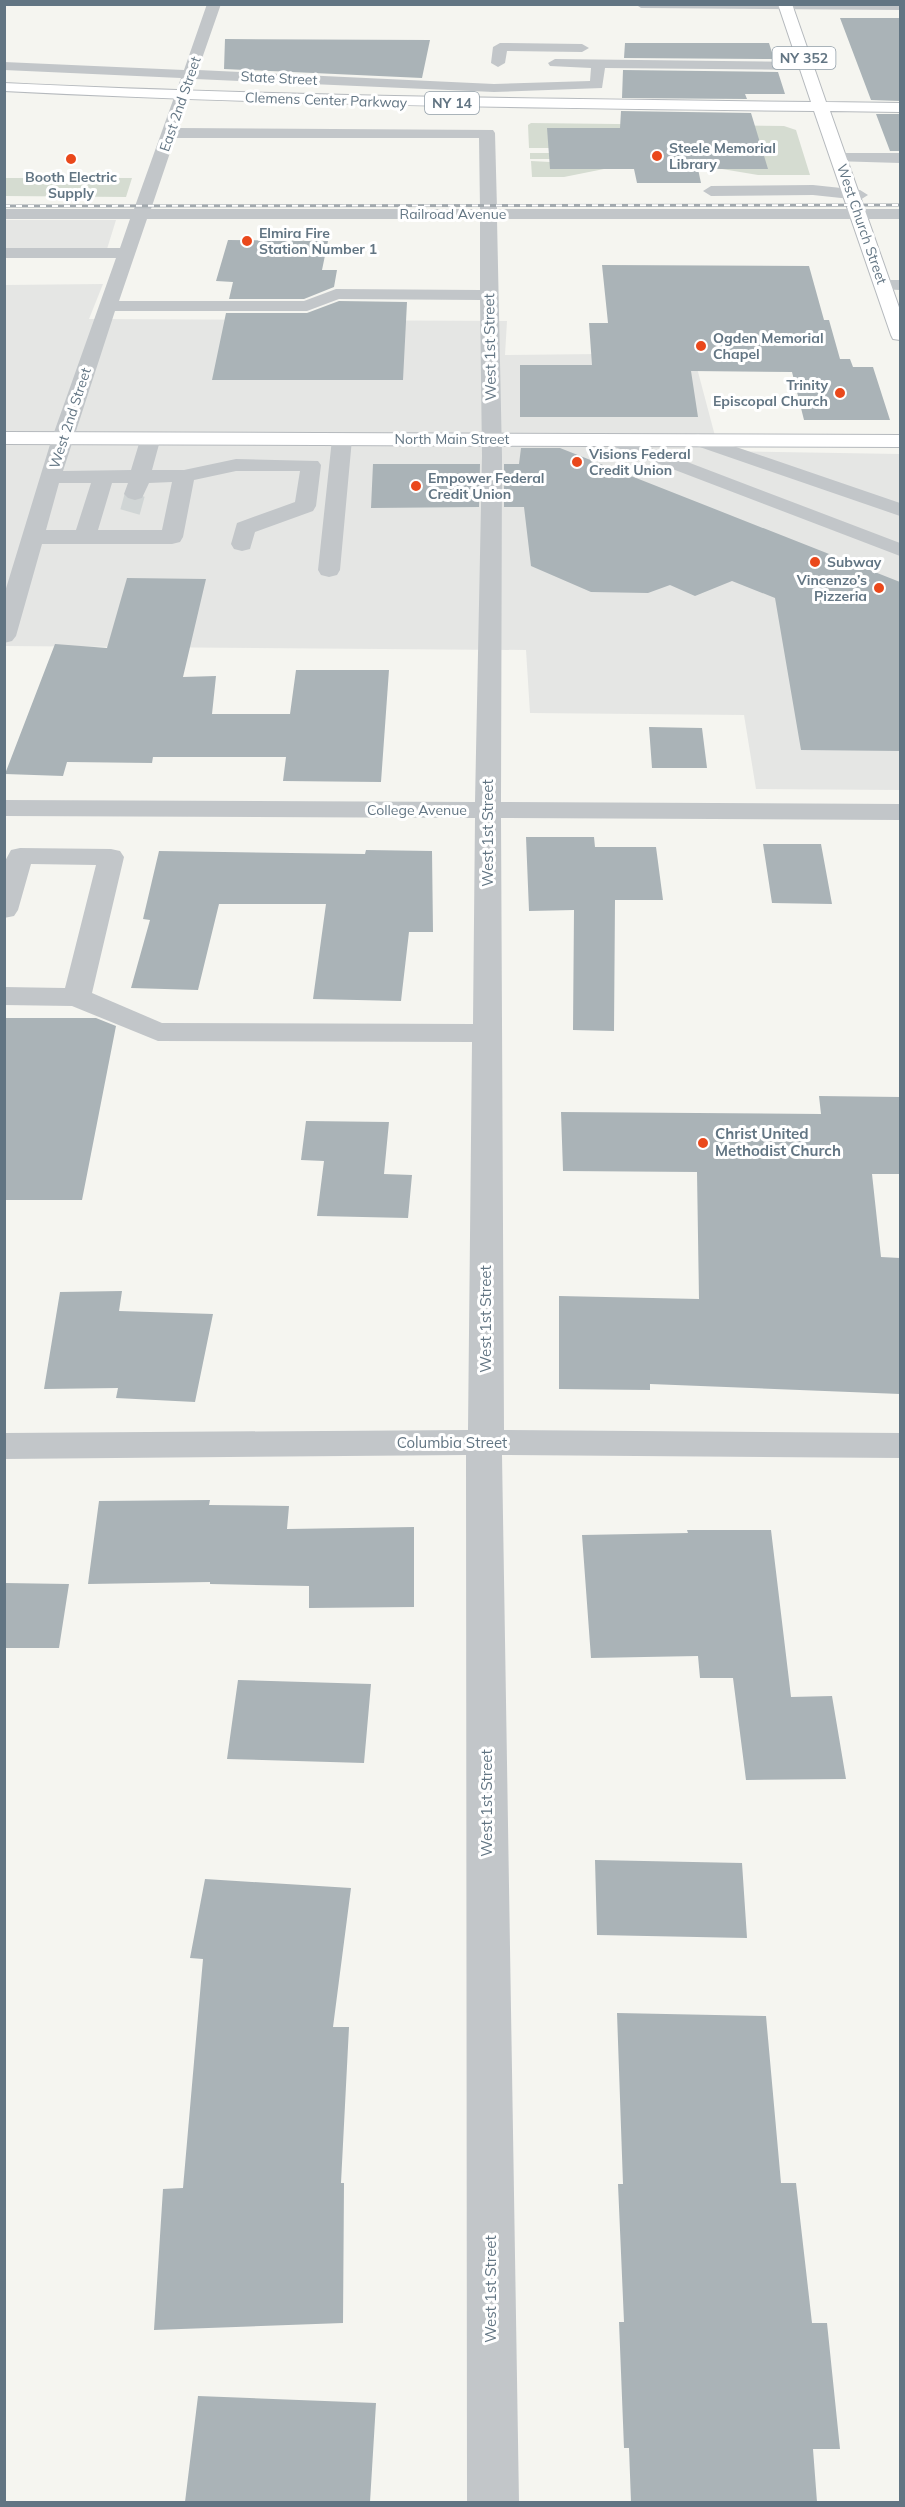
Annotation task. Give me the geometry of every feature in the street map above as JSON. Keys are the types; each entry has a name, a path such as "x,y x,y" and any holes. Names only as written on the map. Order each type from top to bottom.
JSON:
{"main road":[{"name":"NY 352","path":"785,5 823,112"},
{"name":"Clemens Center Parkway","path":"4,87 182,101"},
{"name":"Clemens Center Parkway","path":"4,99 182,101 630,118 823,112 900,107"},
{"name":"Clemens Center Parkway","path":"823,112 900,119"},
{"name":"West Church Street","path":"823,112 858,214 892,285 900,335"},
{"name":"North Main Street","path":"4,438 900,441"}],"street":[{"name":"East 2nd Street","path":"143,209 214,4"},
{"path":"641,4 900,6"},
{"path":"494,88 504,63 500,47 594,48"},
{"path":"641,48 647,64"},
{"path":"553,85 549,63 806,66"},
{"name":"State Street","path":"4,66 542,89 553,85 597,85 598,64"},
{"name":"West 1st Street","path":"170,133 487,134 492,439 486,1441 484,1442 493,2502"},
{"path":"840,163 900,158"},
{"path":"840,163 900,168"},
{"path":"695,191 813,190 852,195 879,195"},
{"name":"Railroad Avenue","path":"489,192 507,192"},
{"name":"Railroad Avenue","path":"4,214 143,209 488,214 900,214"},
{"name":"West 2nd Street","path":"4,636 62,438 143,209"},
{"path":"4,253 127,253"},
{"path":"108,306 307,306 336,294 489,295"},
{"path":"125,537 151,437"},
{"path":"271,465 277,438"},
{"path":"329,570 342,439"},
{"path":"614,440 900,550"},
{"path":"698,440 900,510"},
{"path":"51,477 103,477 135,494 184,476 236,465 311,465 305,507 245,528 242,544"},
{"path":"33,537 172,537 184,476"},
{"path":"85,537 103,477"},
{"name":"College Avenue","path":"4,808 900,812"},
{"path":"72,856 85,808"},
{"path":"4,910 20,855 111,857 77,997"},
{"path":"4,996 77,997 158,1032 487,1033"},
{"name":"Columbia Street","path":"4,1446 484,1442 900,1445"}],"shaded area":[{"name":"Steele Memorial Library","path":"531,123 784,126 796,130 810,175 758,175 722,169 604,169 564,177 532,177 531,161 550,162 550,159 530,159 530,153 549,153 549,148 529,148 528,125"},
{"path":"5,178 132,178 126,197 5,196"},
{"path":"5,220 116,220 107,249 5,249"},
{"path":"103,284 89,319 507,321 505,355 693,353 719,451 900,454 900,790 756,789 744,715 530,713 526,650 5,646 5,285"}],"building":[{"path":"840,18 900,18 900,101 871,100"},
{"path":"225,39 430,40 422,78 224,69"},
{"path":"625,43 769,43 774,59 624,58"},
{"path":"623,70 778,72 785,94 745,94 747,99 622,98"},
{"name":"Steele Memorial Library","path":"621,111 751,113 768,169 698,169 701,183 637,183 634,169 550,169 547,128 620,128"},
{"path":"876,114 900,114 900,151 890,151"},
{"path":"228,240 328,241 322,270 337,270 334,287 304,299 229,299 233,282 216,281"},
{"path":"602,265 809,266 824,320 829,320 840,359 850,359 853,367 873,367 890,420 804,420 792,372 691,371 698,417 520,417 520,365 592,365 589,323 608,323"},
{"path":"339,301 407,302 403,380 212,380 226,313 307,313"},
{"path":"521,448 560,448 900,582 900,751 801,750 775,598 732,581 695,596 670,585 648,593 591,592 531,566 524,507 504,507 504,464 519,464"},
{"name":"Empower Federal Credit Union","path":"373,464 480,464 479,507 371,508"},
{"path":"127,578 206,579 183,677 216,676 212,714 290,714 296,670 389,670 381,782 283,781 286,757 153,757 152,763 67,762 63,776 5,774 55,644 107,648"},
{"path":"649,727 702,728 707,768 652,768"},
{"path":"526,837 594,837 595,847 656,847 663,900 615,900 614,1031 573,1030 574,910 529,911"},
{"path":"763,844 821,844 832,904 772,903"},
{"path":"366,850 432,851 433,932 409,932 401,1001 313,999 326,904 219,904 198,990 131,988 150,920 143,919 159,851 365,854"},
{"path":"4,1018 96,1018 116,1026 82,1200 4,1200"},
{"path":"819,1096 900,1097 900,1174 872,1174 881,1257 900,1258 900,1394 650,1384 650,1390 559,1389 559,1296 699,1299 697,1172 563,1171 561,1112 821,1114"},
{"path":"306,1121 389,1122 384,1174 412,1175 408,1218 317,1216 324,1161 301,1160"},
{"path":"122,1291 119,1311 213,1314 195,1402 116,1398 118,1388 44,1389 60,1292"},
{"path":"210,1500 209,1505 289,1506 287,1529 414,1527 414,1607 309,1608 309,1586 210,1584 210,1582 88,1584 99,1501"},
{"path":"687,1530 771,1530 791,1697 832,1696 846,1779 746,1780 733,1678 700,1678 698,1656 591,1658 582,1535 688,1533"},
{"path":"4,1583 69,1584 59,1648 4,1648"},
{"path":"238,1680 371,1684 364,1763 227,1759"},
{"path":"595,1860 742,1863 747,1938 597,1935"},
{"path":"205,1879 351,1888 333,2027 349,2027 341,2183 344,2183 343,2323 154,2330 163,2189 183,2188 203,1959 190,1958"},
{"path":"617,2013 766,2016 781,2183 796,2183 812,2323 827,2323 840,2449 813,2449 817,2502 631,2502 629,2448 624,2448 619,2322 624,2322 618,2184 623,2184"},
{"path":"198,2396 376,2403 370,2502 185,2502"}],"tunnel":[{"path":"130,512 135,494"}],"railway":[{"path":"4,206 900,205"}],"place":[{"name":"Steele Memorial Library","path":"657,156"},
{"name":"Booth Electric Supply","path":"71,159"},
{"name":"Elmira Fire Station Number 1","path":"247,241"},
{"name":"Ogden Memorial Chapel","path":"701,346"},
{"name":"Trinity Episcopal Church","path":"840,393"},
{"name":"Visions Federal Credit Union","path":"577,462"},
{"name":"Empower Federal Credit Union","path":"416,486"},
{"name":"Subway","path":"815,562"},
{"name":"Vincenzo’s Pizzeria","path":"879,588"},
{"name":"Christ United Methodist Church","path":"703,1143"}]}
